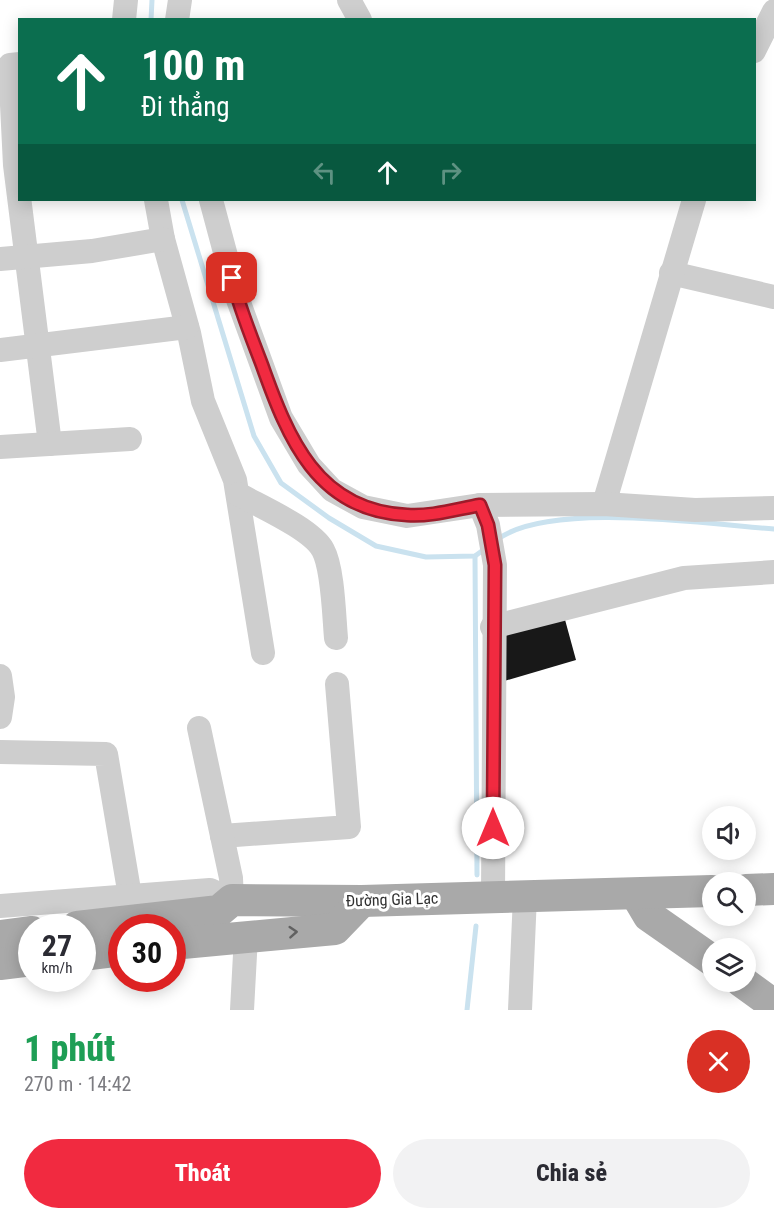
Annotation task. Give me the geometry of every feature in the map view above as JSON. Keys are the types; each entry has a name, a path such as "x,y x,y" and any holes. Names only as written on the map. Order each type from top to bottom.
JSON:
{"main road":[{"path":"756,890 774,889"},
{"name":"Đường Gia Lạc","path":"96,925 219,911 232,900 362,901 702,891"},
{"path":"636,894 648,916 702,953"},
{"path":"186,942 335,929 362,901"},
{"path":"0,936 18,934"},
{"path":"0,964 18,962"},
{"path":"756,992 774,1005"}],"street":[{"path":"124,18 126,0"},
{"path":"177,18 180,0"},
{"path":"349,0 359,18"},
{"path":"756,47 774,11"},
{"path":"18,64 10,65 11,165 50,444"},
{"path":"156,201 163,240 187,327 203,401 235,480 263,653"},
{"path":"211,201 237,297 281,418 309,465 332,490 363,507 407,516 484,515 604,504 695,510 774,508"},
{"path":"604,504 694,201"},
{"path":"0,258 92,251 163,240"},
{"path":"671,273 774,297"},
{"path":"0,350 187,327"},
{"path":"0,447 130,439"},
{"path":"238,494 303,531 324,550 331,585 336,638"},
{"path":"484,515 495,565 492,627 493,896"},
{"path":"492,627 684,578 774,572"},
{"path":"0,676 3,697 0,717"},
{"path":"222,836 348,827 337,684"},
{"path":"0,906 210,890 232,900 231,878 199,728"},
{"path":"0,752 106,754 130,896"},
{"path":"520,1010 525,896"},
{"path":"242,1010 246,936"}],"building":[{"path":"564,616 576,660 501,682 501,635"}],"waterway":[{"path":"151,18 152,0"},
{"path":"182,201 254,436 281,483 329,518 376,546 426,557 475,556 486,548"},
{"path":"498,539 522,527 554,521 591,518 671,520 774,529"},
{"path":"475,556 477,875"},
{"path":"467,1010 476,926"}],"route":[{"path":"232,278 281,418 309,465 332,490 363,507 407,516 480,505 488,525 495,565 492,627 493,828"}]}
